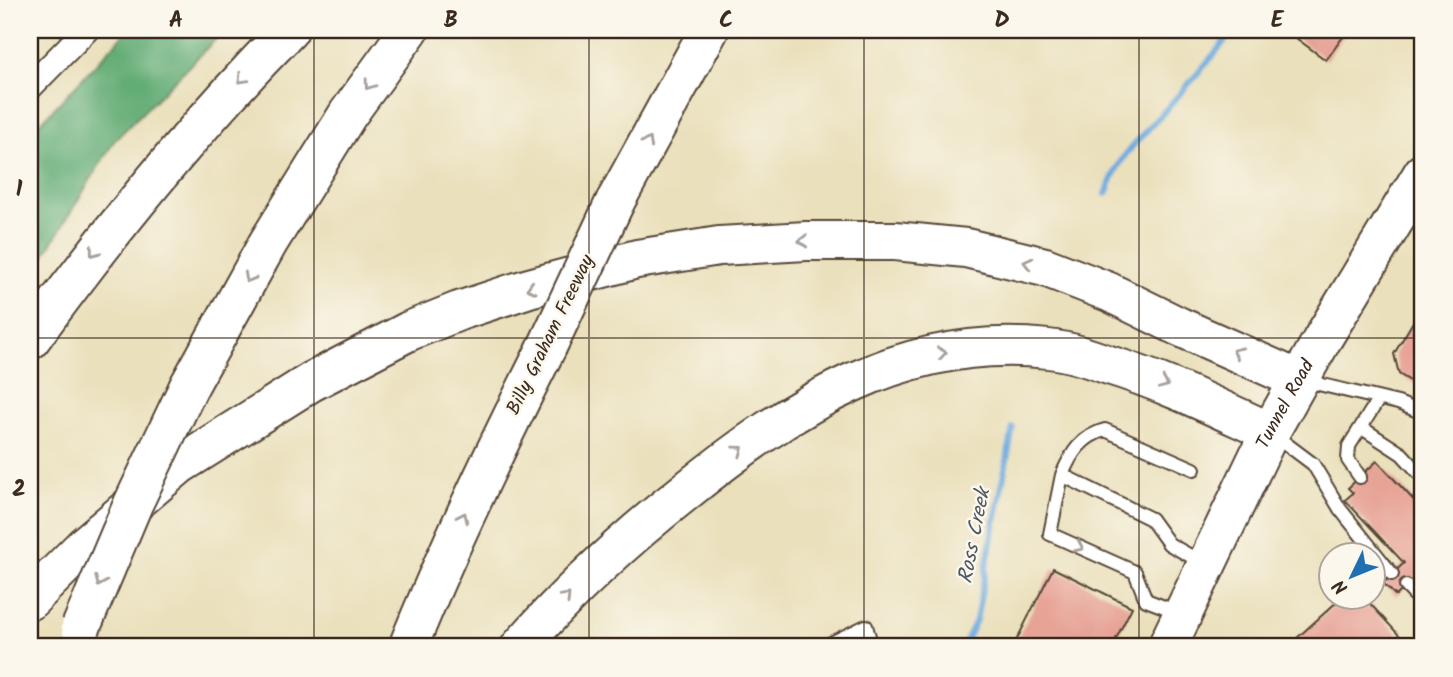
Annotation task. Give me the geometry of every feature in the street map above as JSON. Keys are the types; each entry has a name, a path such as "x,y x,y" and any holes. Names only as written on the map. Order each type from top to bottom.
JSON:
{"main road":[{"path":"30,340 96,249 183,144 289,30"},
{"path":"78,637 133,504 189,386 268,243 348,114 409,30"},
{"name":"Billy Graham Freeway","path":"408,647 441,565 615,202 709,30"},
{"name":"Tunnel Road","path":"1175,631 1270,432 1423,173"},
{"path":"30,600 84,546 179,465 312,382 408,331 459,311 529,288 637,259 719,246 806,241 895,241 966,248 1045,267 1109,292 1299,380"},
{"path":"520,647 565,597 622,542 715,467 774,424 814,400 889,366 971,349 1049,349 1148,377 1270,432"},
{"path":"387,647 405,608 441,565"}],"street":[{"path":"30,87 86,30"}],"lane":[{"path":"1299,380 1398,403 1423,413"},
{"path":"1360,477 1348,460 1349,446 1378,400"},
{"path":"1362,428 1402,454 1423,477"},
{"path":"1175,631 1146,600 1135,572 1050,534 1062,475 1077,447 1095,433 1105,430 1194,469"},
{"path":"1270,432 1312,464 1340,509 1392,574"},
{"path":"1062,475 1151,519 1169,544 1206,564"},
{"path":"1406,586 1423,604"},
{"path":"823,647 866,626 872,647"}],"green space":[{"path":"128,30 225,30 114,141 30,279 30,134"}],"building":[{"path":"1285,30 1348,30 1326,60"},
{"path":"1423,305 1423,389 1399,374 1394,354"},
{"path":"1377,461 1423,510 1423,583 1417,576 1396,596 1386,586 1386,580 1404,563 1386,544 1386,540 1382,540 1345,500 1353,493 1348,488"},
{"path":"1053,568 1132,607 1112,647 1023,647 1015,643"},
{"path":"1328,610 1376,610 1410,647 1302,647 1304,646 1297,638"}],"waterway":[{"name":"Ross Creek","path":"1106,194 1128,151 1198,74 1233,30"},
{"name":"Ross Creek","path":"963,647 976,620 1013,428"}]}
